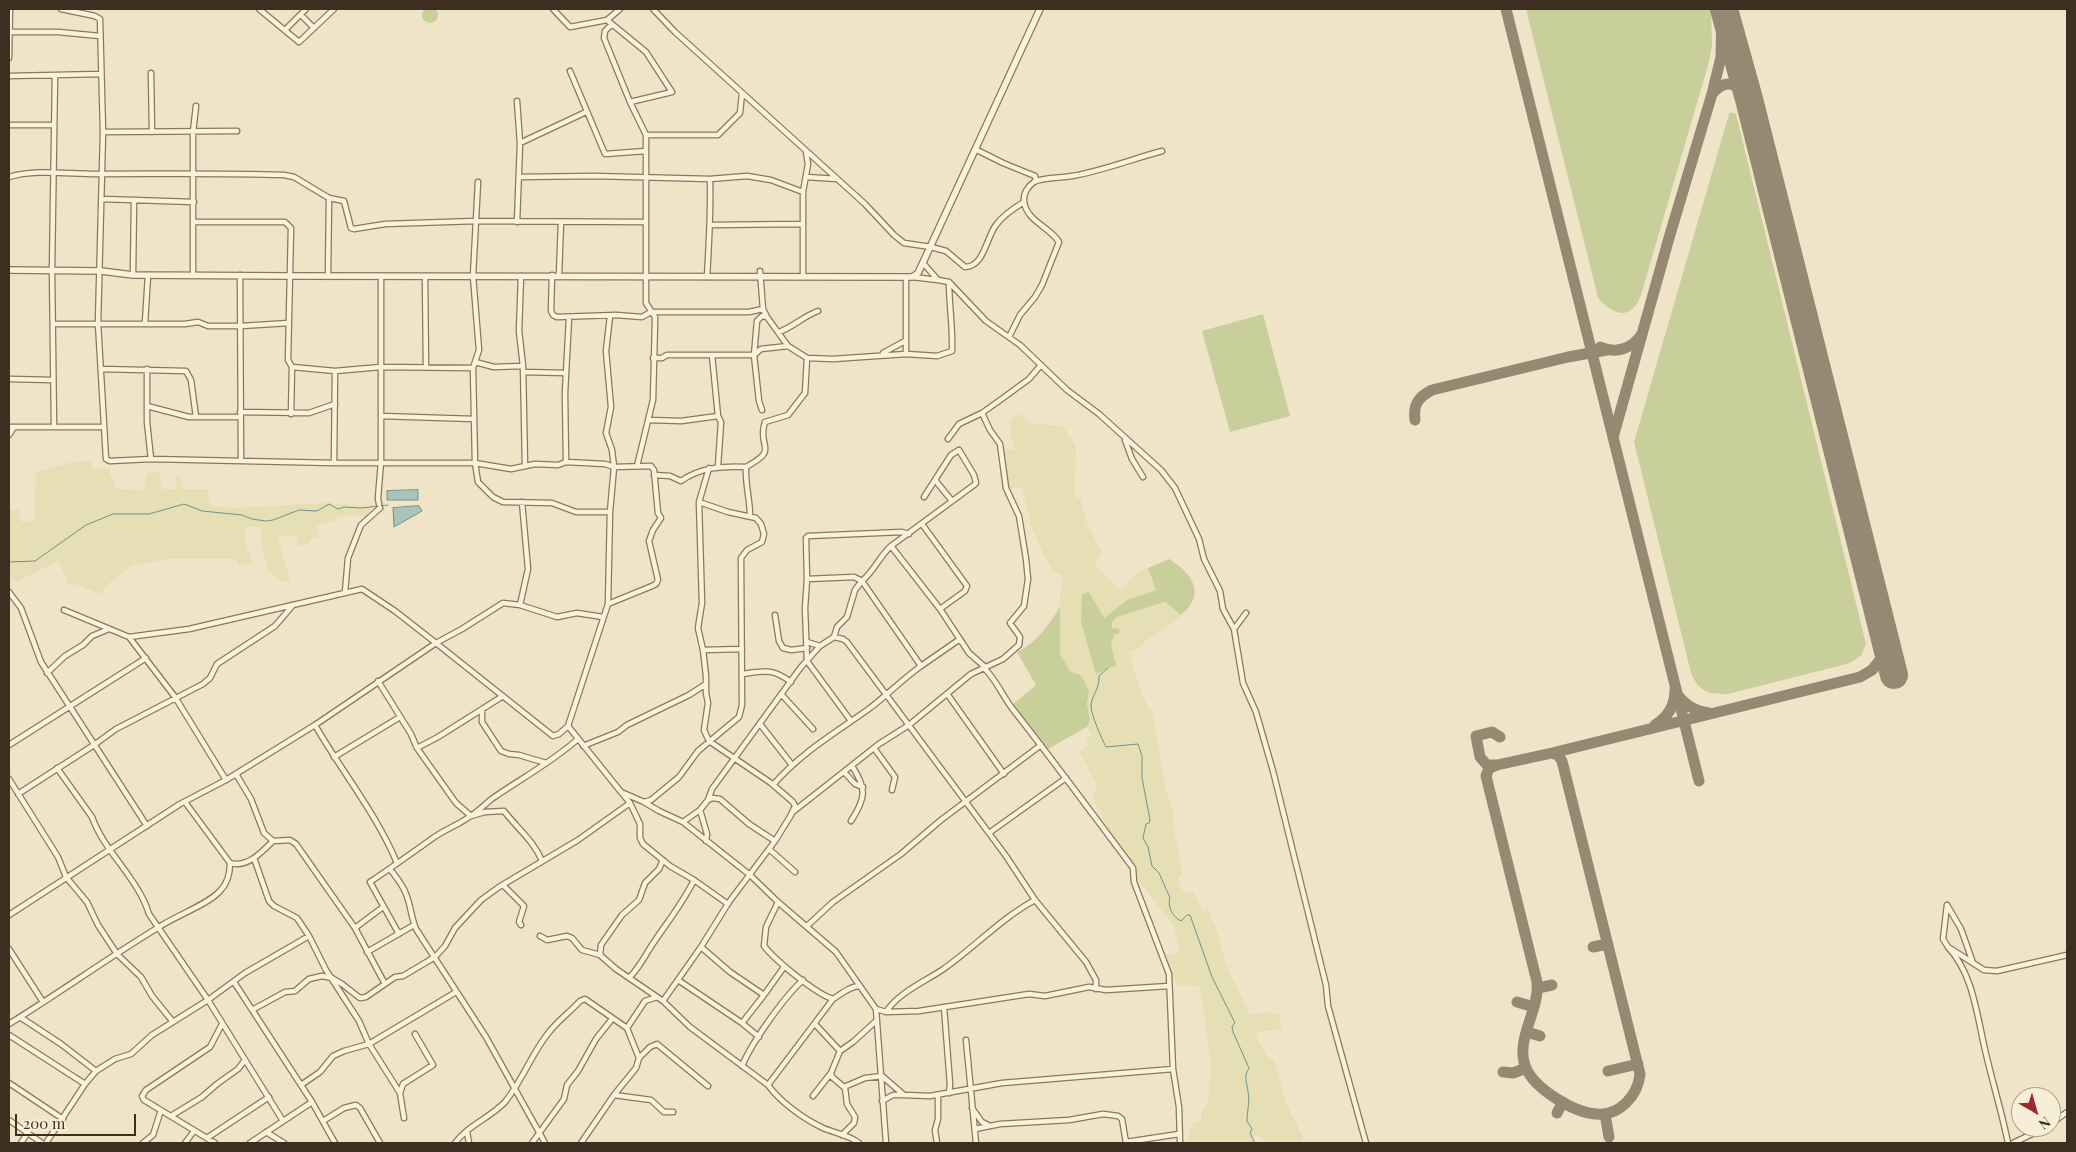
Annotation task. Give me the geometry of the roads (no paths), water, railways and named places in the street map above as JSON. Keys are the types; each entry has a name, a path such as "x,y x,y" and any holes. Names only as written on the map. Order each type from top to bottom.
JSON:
{"street":[{"path":"9,58 10,9"},
{"path":"61,9 100,19 103,132 101,271 98,323 106,459 110,461 151,459 334,463 475,463 511,469 535,464 558,466 566,462 605,464 614,468 651,466 654,475 658,513 661,518 648,541 658,580 652,586 608,604"},
{"path":"260,9 299,42 334,9"},
{"path":"284,30 306,9"},
{"path":"553,9 570,27 607,20 620,9"},
{"path":"654,9 675,32 838,180 904,243 931,247 951,254 965,267 972,266 980,259 986,241 996,225 1014,208 1024,202 1028,187 1036,180 1072,176 1100,170 1162,152"},
{"path":"909,277 918,273 931,247 1040,9"},
{"path":"301,15 314,28"},
{"path":"607,20 646,52 672,92 630,102"},
{"path":"612,24 605,32 604,38 630,102 646,135 645,277 646,303 655,321 653,400 637,466"},
{"path":"9,32 58,32 100,36"},
{"path":"570,71 604,154 646,151"},
{"path":"151,73 152,132"},
{"path":"9,76 102,74"},
{"path":"54,427 52,270 55,75"},
{"path":"646,135 718,135 740,113 742,93"},
{"path":"517,101 520,143 517,222"},
{"path":"194,274 193,172 196,106"},
{"path":"520,143 586,112"},
{"path":"9,125 54,125"},
{"path":"103,132 237,131"},
{"path":"975,150 1003,164 1034,176 1036,180"},
{"path":"803,277 803,192 808,164 806,152"},
{"path":"9,177 28,172 54,174 193,172 284,175 294,177 328,198 345,202 349,223 351,228 354,229 385,224 476,221 645,222"},
{"path":"519,177 594,176 710,179 747,176 770,180 803,192"},
{"path":"806,177 838,180"},
{"path":"707,277 711,225 710,179"},
{"path":"478,182 473,276 479,350 473,368 475,463 478,482 493,497 503,502 552,503 576,512 610,512"},
{"path":"328,198 328,276"},
{"path":"102,199 194,202"},
{"path":"133,274 134,200"},
{"path":"1009,338 1020,315 1035,298 1042,285 1059,242 1035,221 1024,202"},
{"path":"194,222 285,222 289,224 291,228 288,360 292,367 291,414"},
{"path":"559,275 561,222"},
{"path":"711,225 802,224"},
{"path":"923,263 938,280"},
{"path":"9,270 101,271 148,275 289,276 559,275 707,277 761,273 803,277 909,277 949,282 986,321 1020,345 1067,390 1099,414 1161,470 1175,488 1199,539 1204,559 1220,591 1223,609 1234,629 1243,683 1256,712 1273,771 1326,985 1328,1006 1366,1143"},
{"path":"761,273 763,309 767,317 788,346 807,358 833,359 906,354 937,356 952,350 953,327 950,314 949,282"},
{"path":"145,323 148,275"},
{"path":"240,275 240,461"},
{"path":"552,275 553,315 569,318 642,317 651,312 749,312 763,309"},
{"path":"345,592 348,558 361,525 379,506 381,462 381,276"},
{"path":"425,276 426,367"},
{"path":"521,276 519,324 523,366 524,466"},
{"path":"906,354 905,341 909,277"},
{"path":"779,332 789,329 808,314 818,310"},
{"path":"64,610 130,636 189,629 362,589 395,611 553,736 568,726 608,604 610,512 614,468 612,450 606,434 611,407 606,351 610,316"},
{"path":"762,410 759,401 754,355 757,320 762,316 767,317"},
{"path":"566,462 566,373 569,318"},
{"path":"53,324 185,324 198,322 208,326 241,326 289,323"},
{"path":"879,355 896,348 905,341"},
{"path":"653,358 662,358 667,355 754,355 761,349 788,346"},
{"path":"712,355 718,416 721,422 718,466"},
{"path":"654,475 670,476 681,481 691,474 709,468 718,466 746,467 762,458 766,452 763,429 765,422 788,415 805,393 807,358"},
{"path":"475,362 494,367 523,366"},
{"path":"948,440 959,424 982,413 1024,383 1040,365"},
{"path":"292,367 335,371 381,367 473,368"},
{"path":"101,369 186,371 191,380 196,417"},
{"path":"147,370 146,422 151,459"},
{"path":"334,463 335,371"},
{"path":"523,372 566,373"},
{"path":"9,379 53,380"},
{"path":"147,406 196,417 309,413 335,404"},
{"path":"663,1001 701,947 728,904 769,849 794,811 845,773 874,748 909,725 948,695 971,674 1003,660 1019,645 1020,637 1010,623 1023,609 1028,579 1019,516 1006,488 1000,444 990,430 982,413"},
{"path":"381,416 474,419"},
{"path":"649,420 681,421 718,416"},
{"path":"9,435 11,427 104,427"},
{"path":"1125,439 1132,459 1143,477"},
{"path":"683,822 700,810 708,800 712,789 807,661 820,646 834,637 837,627 847,618 856,590 862,581 871,574 883,553 976,483 974,475 959,450 951,455 924,497"},
{"path":"746,467 750,516"},
{"path":"709,468 699,502 702,603 698,628 703,650 708,703 704,730 709,741 773,784 793,802 794,811"},
{"path":"935,480 952,501"},
{"path":"520,606 528,569 522,502"},
{"path":"644,802 651,800 679,777 698,751 739,717 742,705 741,558 747,550 762,542 764,534 761,524 750,516 728,512 699,502"},
{"path":"922,524 967,586 965,591 940,609"},
{"path":"852,721 807,661 805,608 807,579 806,538 808,536 902,532 909,534"},
{"path":"891,546 940,609 969,653 989,673 1011,708 1133,868 1134,882 1167,966 1173,1069 1179,1107 1180,1143"},
{"path":"807,579 854,577 862,581 921,666"},
{"path":"9,592 21,608 35,650 48,673 147,826"},
{"path":"9,915 185,802 226,780 315,725 436,643 462,630 502,603 520,606 556,617 577,613 603,617"},
{"path":"18,794 116,729 203,684 210,678 217,664 275,626 293,605"},
{"path":"1234,629 1246,613"},
{"path":"775,615 778,620 779,641 783,648 791,650 807,645 820,646"},
{"path":"48,673 65,656 83,645 92,636 109,629"},
{"path":"130,636 175,697 226,780"},
{"path":"834,637 843,639 855,651 989,833 1035,900 1086,962 1096,980 1096,989"},
{"path":"773,784 792,765 960,638"},
{"path":"703,650 742,649"},
{"path":"9,745 146,658"},
{"path":"743,674 770,671 779,674 791,682"},
{"path":"378,681 417,748 456,803 471,816"},
{"path":"583,746 618,732 627,725 689,696 706,684"},
{"path":"782,695 813,729"},
{"path":"948,695 1004,774"},
{"path":"417,748 503,696"},
{"path":"482,710 482,722 501,751 546,763"},
{"path":"334,757 400,717"},
{"path":"760,724 792,765"},
{"path":"315,725 334,757 366,803 397,863"},
{"path":"568,726 630,803 640,824 640,838 643,844 684,876 694,880 728,904"},
{"path":"399,934 370,882 419,850 433,838 471,816 495,796 506,791 555,758 578,739"},
{"path":"807,926 833,902 901,854 941,820 1041,745"},
{"path":"874,748 894,777 892,790"},
{"path":"851,821 864,797 863,788 852,766"},
{"path":"57,768 92,817 95,827 144,899 149,914 208,1000 283,1120"},
{"path":"845,773 855,784 863,788"},
{"path":"236,774 251,799 264,833 273,841"},
{"path":"989,833 1066,778"},
{"path":"9,779 58,857 66,877 87,902 98,926 116,954 140,977 152,996 173,1022"},
{"path":"621,792 683,822 750,875 836,952 876,1009 886,1143"},
{"path":"708,800 712,798 720,799 749,824 774,841"},
{"path":"185,802 230,863 239,866 246,863 273,841 290,840 296,844 355,928 385,984"},
{"path":"252,1010 285,992 295,991 309,979 322,976 332,978 360,998 366,997 395,977 403,976 440,953 455,928 481,900 578,840 630,803"},
{"path":"700,810 707,834 706,841"},
{"path":"471,816 485,812 504,811 530,838 542,861"},
{"path":"769,849 795,872"},
{"path":"254,858 269,901 274,906 297,918 309,936 326,970 359,1022 369,1044 400,1093 404,1118"},
{"path":"592,952 600,948 622,915 639,900 646,883 659,868 663,860"},
{"path":"9,1024 159,926 197,905 208,902 221,890 227,881 230,863"},
{"path":"390,869 405,890 414,924 486,1038 545,1143"},
{"path":"630,977 642,964 672,914 681,905 694,880"},
{"path":"503,885 524,906 519,922 521,925"},
{"path":"886,1012 900,998 942,970 1003,921 1035,900"},
{"path":"778,902 766,927 764,946 784,967 820,993 833,999"},
{"path":"1972,961 1961,929 1947,905 1942,939 1959,958 1972,994 2008,1143"},
{"path":"355,928 383,907"},
{"path":"367,952 414,924"},
{"path":"46,1143 85,1084 96,1071 115,1059 131,1054 152,1035 208,1000 245,973 309,936"},
{"path":"540,936 547,940 567,936 572,938 582,950 600,956 663,1001 690,1027 768,1085 773,1092 794,1108 822,1127 853,1138 859,1143"},
{"path":"701,947 730,972 764,995"},
{"path":"1948,947 1984,970 1997,971 2066,955"},
{"path":"600,948 600,956"},
{"path":"9,949 43,1002"},
{"path":"742,1023 784,967"},
{"path":"322,976 326,970"},
{"path":"678,980 742,1023 759,1037"},
{"path":"742,1066 759,1037 790,993 803,980"},
{"path":"234,982 312,1102 335,1143"},
{"path":"768,1085 833,999 856,986 861,986"},
{"path":"876,1009 886,1012 919,1011 1029,994 1045,996 1089,987 1106,990 1169,986"},
{"path":"301,1085 320,1072 333,1056 369,1044 456,992"},
{"path":"627,1028 645,1001 657,997"},
{"path":"455,1143 469,1128 498,1109 514,1090 534,1054 550,1031 580,1001 585,999 627,1028 639,1058"},
{"path":"944,1006 949,1092"},
{"path":"20,1017 96,1071"},
{"path":"532,1143 564,1099 567,1085 596,1039 612,1019"},
{"path":"813,1096 831,1073 840,1051 853,1042 876,1020"},
{"path":"215,1143 144,1100 142,1096 146,1090 210,1047 222,1024"},
{"path":"815,1024 840,1051"},
{"path":"400,1093 403,1084 433,1065 415,1034"},
{"path":"9,1035 85,1084"},
{"path":"966,1040 976,1143"},
{"path":"581,1143 636,1068 639,1058 650,1047 658,1044 708,1086"},
{"path":"171,1116 202,1097 238,1069 245,1060"},
{"path":"882,1101 893,1095 938,1095 972,1088 1098,1074 1173,1069"},
{"path":"831,1073 832,1077 844,1087 847,1104 855,1120 842,1135"},
{"path":"844,1087 865,1078 882,1076 904,1095"},
{"path":"9,1083 63,1119"},
{"path":"937,1143 935,1130 938,1119 938,1095"},
{"path":"614,1096 651,1100 664,1112 673,1112"},
{"path":"207,1138 269,1097"},
{"path":"250,1143 312,1102"},
{"path":"323,1121 344,1108 356,1105 360,1108 380,1143"},
{"path":"971,1106 982,1122 990,1126"},
{"path":"143,1143 153,1135 162,1110"},
{"path":"975,1129 1074,1119 1094,1115 1117,1116 1122,1119 1126,1143 1179,1134"},
{"path":"9,1120 42,1143"},
{"path":"185,1143 194,1130"},
{"path":"21,1143 28,1132"},
{"path":"266,1132 284,1143"},
{"path":"467,1132 469,1143"},
{"path":"2014,1143 2026,1137"}],"water":[{"path":"418,490 418,500 387,500 387,491"},
{"path":"419,506 422,511 394,527 393,508"}],"waterway":[{"path":"9,562 35,561 86,525 113,514 149,514 184,504 202,511 242,515 266,521 299,510 317,511 329,504 338,509 344,507 361,508 388,505"},
{"path":"1108,668 1099,676 1098,685 1091,702 1093,715 1106,747 1138,744 1142,756 1142,778 1150,820 1146,824 1143,838 1148,847 1152,866 1159,873 1170,898 1169,905 1171,911 1181,921 1187,915 1190,915 1212,977 1235,1023 1232,1026 1233,1032 1249,1068 1246,1077 1249,1099 1247,1121 1252,1129 1250,1133 1255,1143"}]}
